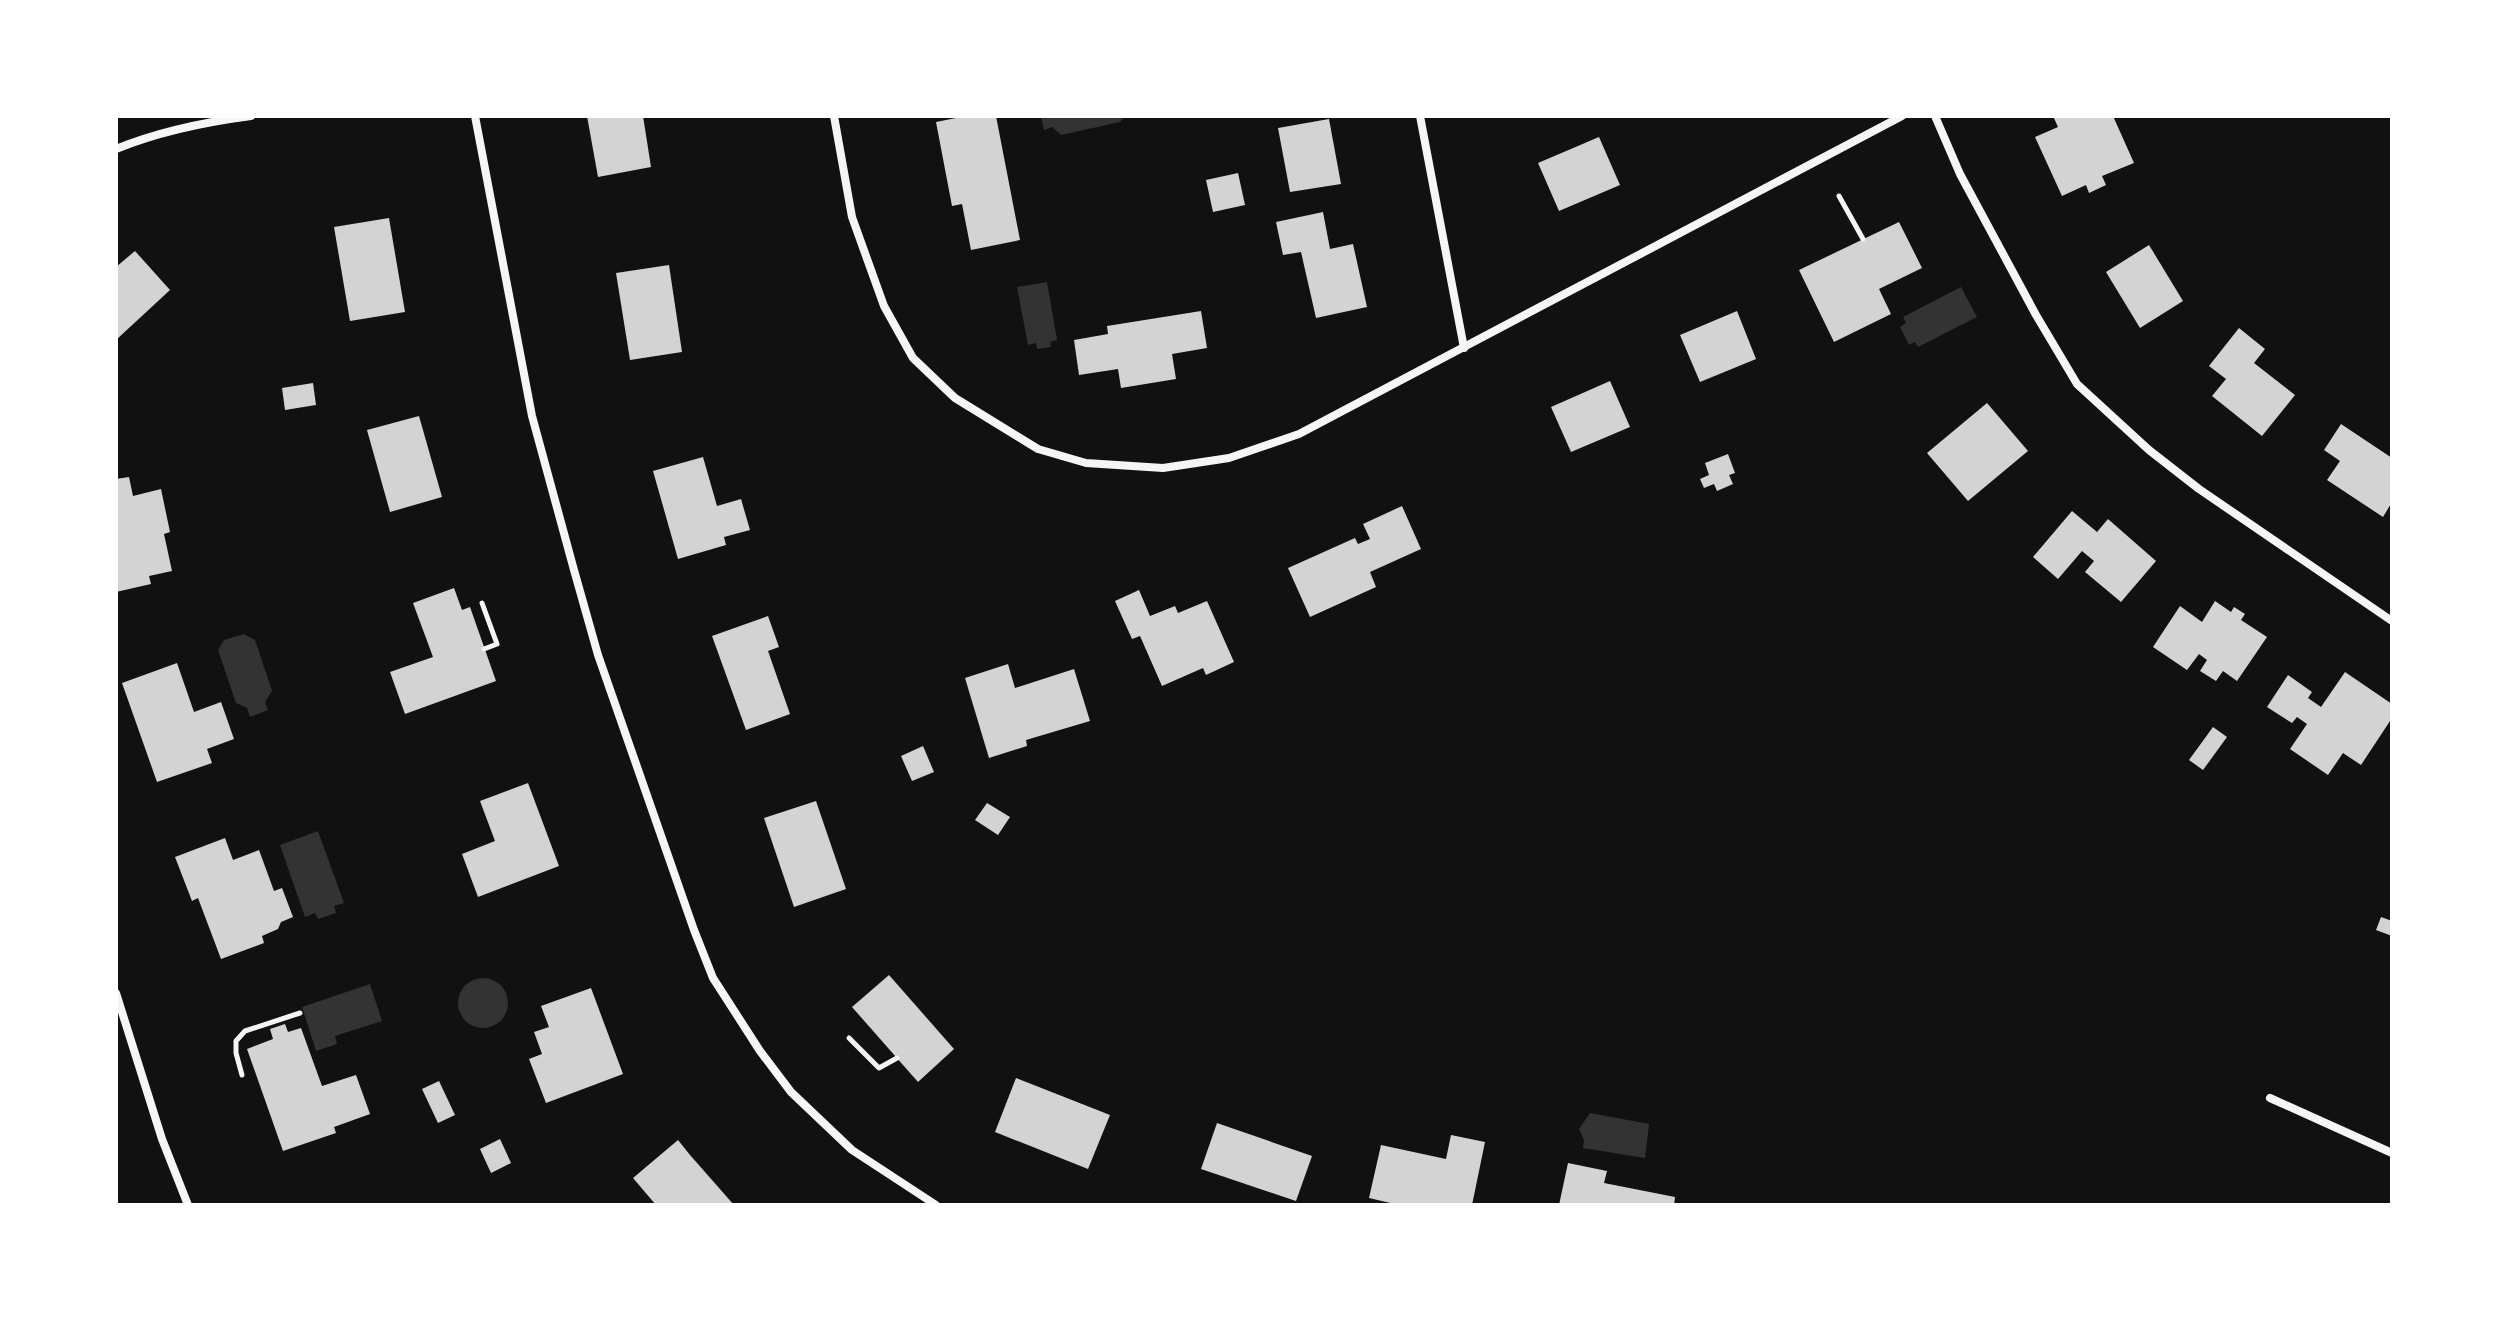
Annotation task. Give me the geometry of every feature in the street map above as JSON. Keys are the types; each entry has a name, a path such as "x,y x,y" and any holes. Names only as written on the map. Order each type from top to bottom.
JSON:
{"street":[{"path":"116,149 144,138 210,121 251,116"},
{"path":"475,116 532,416 574,570 598,655 713,978 760,1051 791,1092 852,1150 927,1202 936,1205"},
{"path":"834,116 852,217 884,306 913,358 955,398 1038,449 1086,463 1163,468 1229,458 1299,434 1902,116"},
{"path":"1420,116 1464,348"},
{"path":"1935,116 1960,174 2077,384 2149,450 2199,489 2392,621"},
{"path":"116,993 162,1139 188,1205"},
{"path":"2270,1098 2392,1153"}],"path":[{"path":"1839,196 1863,239"},
{"path":"482,603 497,644 484,649"},
{"path":"242,1075 236,1041 245,1031 300,1013"},
{"path":"849,1038 879,1068 897,1058"}],"shaded area":[{"path":"1041,116 1125,116 1120,122 1061,135 1052,127 1044,130"},
{"path":"1047,282 1057,340 1050,342 1051,347 1037,349 1036,343 1028,345 1017,287"},
{"path":"1961,287 1977,317 1918,347 1915,342 1909,345 1900,327 1906,323 1903,317"},
{"path":"244,634 255,640 272,691 265,702 268,710 250,717 247,708 236,703 218,650 224,640"},
{"path":"318,831 344,903 334,906 336,913 318,919 315,913 305,917 280,845"},
{"path":"483,978 501,985 508,1003 501,1021 483,1028 465,1021 458,1003 465,985"},
{"path":"370,984 382,1021 335,1036 337,1044 316,1051 302,1007"},
{"path":"1590,1113 1649,1124 1645,1158 1583,1148 1584,1140 1579,1129"}],"building":[{"path":"587,116 643,116 651,167 598,177"},
{"path":"966,116 996,116 1020,240 971,250 962,204 952,206 936,122"},
{"path":"2053,116 2113,116 2134,163 2102,176 2106,185 2089,193 2086,185 2062,196 2035,137 2058,127"},
{"path":"1329,119 1341,184 1290,192 1278,128"},
{"path":"1599,137 1620,185 1559,211 1538,163"},
{"path":"1238,173 1245,205 1213,212 1206,180"},
{"path":"1323,212 1330,249 1353,244 1367,307 1316,318 1301,252 1283,255 1276,222"},
{"path":"389,218 405,312 350,321 334,227"},
{"path":"1899,222 1922,268 1879,289 1891,314 1834,342 1799,270"},
{"path":"2149,245 2183,301 2140,328 2106,272"},
{"path":"135,251 170,290 116,340 116,267"},
{"path":"669,265 682,352 630,360 616,273"},
{"path":"1201,311 1207,348 1172,354 1176,379 1121,388 1118,369 1079,375 1074,340 1108,334 1107,326"},
{"path":"1737,311 1756,359 1700,382 1680,335"},
{"path":"2239,328 2265,349 2254,363 2295,395 2262,436 2212,396 2226,379 2209,366"},
{"path":"1610,381 1630,427 1571,452 1551,407"},
{"path":"313,383 316,405 285,410 282,388"},
{"path":"1987,403 2028,451 1968,501 1927,453"},
{"path":"419,416 442,497 390,512 367,430"},
{"path":"2341,424 2392,458 2392,502 2383,517 2327,480 2340,461 2324,450"},
{"path":"1728,454 1735,473 1729,475 1733,484 1717,491 1714,484 1704,488 1700,479 1709,475 1705,463"},
{"path":"703,457 717,506 741,499 750,530 724,537 726,545 678,559 653,471"},
{"path":"129,477 133,496 161,489 170,532 164,534 172,571 149,576 151,584 116,592 116,479"},
{"path":"1402,506 1421,549 1370,572 1376,587 1310,617 1288,568 1355,538 1358,544 1370,539 1363,524"},
{"path":"2072,511 2097,532 2108,519 2156,561 2121,602 2085,572 2094,561 2082,551 2058,579 2033,557"},
{"path":"454,588 462,610 470,607 496,681 405,714 390,672 433,657 413,603"},
{"path":"1139,590 1150,616 1175,606 1178,613 1207,601 1234,662 1206,675 1203,668 1162,686 1140,636 1132,639 1115,601"},
{"path":"2215,601 2231,612 2234,607 2245,614 2241,620 2267,637 2237,681 2223,671 2216,681 2200,671 2207,660 2199,654 2187,670 2153,647 2180,606 2202,622"},
{"path":"768,616 779,647 768,651 790,714 746,730 712,636"},
{"path":"177,663 194,712 221,702 234,739 207,749 212,763 157,782 122,683"},
{"path":"1008,664 1015,688 1074,669 1090,721 1026,740 1027,746 989,758 965,678"},
{"path":"2345,672 2392,704 2392,718 2361,765 2343,753 2328,775 2290,749 2307,724 2297,717 2292,723 2267,707 2288,675 2312,692 2308,698 2321,707"},
{"path":"2213,727 2227,737 2203,770 2189,760"},
{"path":"923,746 934,772 912,781 901,756"},
{"path":"528,783 559,866 478,897 462,854 495,841 480,801"},
{"path":"816,801 846,889 794,907 764,818"},
{"path":"987,803 1010,817 998,835 975,820"},
{"path":"225,838 233,860 259,850 274,891 282,888 293,917 262,936 264,943 221,959 198,898 192,901 175,857"},
{"path":"2381,917 2392,921 2392,936 2376,930"},
{"path":"889,975 954,1049 918,1082 852,1007"},
{"path":"591,988 623,1074 546,1103 529,1059 542,1054 534,1032 549,1027 541,1006"},
{"path":"285,1024 288,1032 301,1028 322,1086 356,1075 370,1114 334,1127 336,1133 283,1151 247,1049 273,1039 270,1029"},
{"path":"1016,1078 1110,1115 1088,1169 995,1132"},
{"path":"439,1081 455,1115 438,1123 422,1089"},
{"path":"1217,1123 1312,1156 1296,1201 1201,1169"},
{"path":"1451,1135 1485,1142 1472,1205 1399,1205 1369,1198 1381,1145 1446,1159"},
{"path":"500,1139 511,1163 491,1173 480,1149"},
{"path":"678,1140 734,1205 656,1205 633,1178"},
{"path":"1568,1163 1607,1171 1604,1183 1675,1197 1674,1205 1559,1205"}]}
